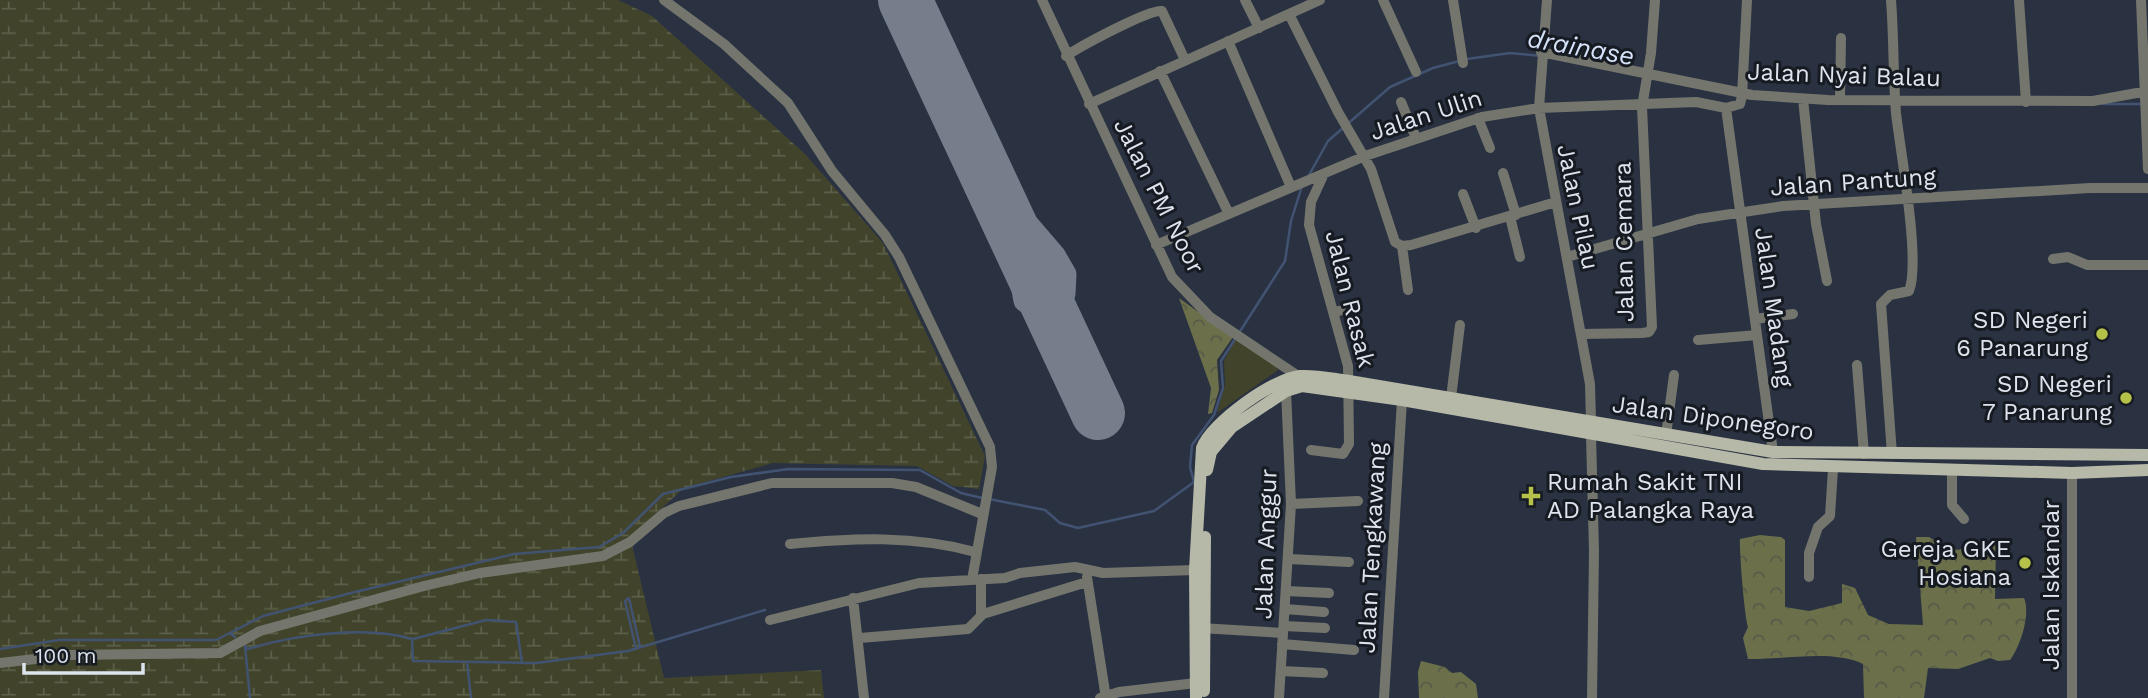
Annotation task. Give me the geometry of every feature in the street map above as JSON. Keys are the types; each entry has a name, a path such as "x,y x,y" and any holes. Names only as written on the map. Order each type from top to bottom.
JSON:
{"main road":[{"name":"Jalan Diponegoro","path":"1281,387 1298,376 1402,400 1591,429 1666,435 1773,452 2148,455"},
{"name":"Jalan Diponegoro","path":"1281,387 1349,386 1451,398 1763,464 1833,469 2072,473 2148,470"},
{"path":"1204,698 1201,628 1203,467 1220,439 1281,387"},
{"path":"1973,453 1973,470"},
{"path":"2014,453 2014,471"},
{"path":"1196,698 1201,628 1195,570 1201,519"}],"street":[{"path":"664,0 723,44 788,103 832,171 892,244 990,447 992,467 975,552 981,615"},
{"name":"Jalan PM Noor","path":"1042,0 1156,245 1180,288 1229,330 1298,376"},
{"path":"1245,0 1259,28"},
{"path":"1089,104 1320,0"},
{"path":"1383,0 1416,72"},
{"path":"1453,0 1463,63"},
{"name":"Jalan Pilau","path":"1547,0 1539,108 1590,384 1594,551 1592,698"},
{"name":"Jalan Cemara","path":"1581,334 1651,330 1642,107 1655,0"},
{"path":"1726,108 1741,98 1747,0"},
{"path":"1891,0 1895,101 1907,198 1911,284 1906,293 1890,295 1881,304 1892,454"},
{"path":"2019,0 2026,102"},
{"path":"2143,5 2148,169"},
{"path":"1066,56 1144,14 1159,10 1162,11 1185,60"},
{"path":"1289,14 1338,112 1365,156 1391,235 1402,246 1408,290"},
{"path":"1840,100 1841,38"},
{"path":"1228,41 1291,187"},
{"name":"Jalan Nyai Balau","path":"1541,53 1646,79 1803,107 1840,100 2093,101 2146,95"},
{"path":"1160,71 1229,214"},
{"path":"1401,102 1416,138"},
{"name":"Jalan Ulin","path":"1156,245 1365,156 1478,118 1539,108 1642,107 1696,103 1726,108"},
{"path":"1803,107 1814,204 1827,281"},
{"name":"Jalan Madang","path":"1726,108 1773,452"},
{"path":"1478,118 1490,148"},
{"path":"1503,173 1520,257"},
{"name":"Jalan Rasak","path":"1311,450 1343,454 1348,450 1349,386 1335,312 1309,225 1311,202 1323,176"},
{"name":"Jalan Pantung","path":"1567,257 1740,212 1907,198 2090,188 2148,188"},
{"path":"1463,194 1476,228"},
{"path":"1402,246 1476,228 1556,202"},
{"path":"2053,259 2068,257 2087,265 2148,265"},
{"path":"1335,312 1357,306"},
{"path":"1755,318 1793,314"},
{"path":"1451,398 1460,325"},
{"path":"1698,340 1757,335"},
{"path":"1857,365 1864,454"},
{"path":"1666,435 1674,375"},
{"name":"Jalan Anggur","path":"1279,698 1291,504 1281,387"},
{"name":"Jalan Tengkawang","path":"1384,698 1402,400"},
{"path":"1809,577 1811,548 1818,527 1830,516 1833,469"},
{"path":"1951,469 1952,505 1964,519"},
{"name":"Jalan Iskandar","path":"2072,473 2072,698"},
{"path":"0,663 70,655 220,653 260,631 424,586 480,573 603,556 630,542 664,513 679,506 772,483 892,483 984,504"},
{"path":"1291,504 1358,501"},
{"path":"790,544 837,539 890,540 945,544 975,552"},
{"path":"1289,559 1349,562"},
{"path":"770,620 919,583 956,582 1060,568 1103,573 1195,570"},
{"path":"1085,570 1103,697 1196,683"},
{"path":"860,638 968,629 981,615 1087,582"},
{"path":"1286,591 1329,593"},
{"path":"853,598 860,638 864,698"},
{"path":"1285,609 1324,612"},
{"path":"1201,628 1325,628"},
{"path":"1282,644 1354,650"},
{"path":"1281,671 1323,673"}],"green space":[{"path":"0,0 618,0 652,16 804,153 883,243 985,456 979,489 953,486 917,466 773,463 684,488 630,537 664,678 821,670 824,698 0,698"},
{"path":"1179,298 1233,337 1217,360 1219,390 1212,413 1208,414 1211,388"},
{"path":"1237,336 1275,364 1278,370 1217,413 1225,385 1224,361"},
{"path":"1760,535 1781,537 1785,540 1785,607 1809,611 1842,603 1842,584 1855,588 1868,615 1889,624 1923,625 1916,537 1929,537 1943,546 1958,550 1980,543 1996,545 1995,599 2024,598 2026,605 2025,621 2017,647 2010,660 1998,661 1990,658 1958,669 1928,668 1924,698 1864,698 1863,664 1851,660 1822,656 1748,659 1743,638 1748,627 1742,585 1740,539"},
{"path":"1421,661 1445,667 1452,673 1461,672 1476,684 1478,698 1419,698 1418,672"}],"waterway":[{"name":"drainase","path":"1308,177 1328,141 1390,87 1433,68 1467,59 1510,53 1541,56"},
{"name":"drainase","path":"2103,104 2142,104"},
{"name":"drainase","path":"989,499 1045,510 1060,523 1078,528 1154,511 1194,482 1190,467 1192,445 1214,415 1223,388 1221,361 1285,261 1291,221 1302,186"},
{"path":"0,649 59,640 216,640 263,616 351,593 514,554 599,547 623,533 663,494 731,477 788,469 920,470 961,493 982,498"},
{"path":"636,649 625,601 629,598 640,647"},
{"path":"245,646 248,649 308,636 374,633 412,639 413,661 536,663 628,651 765,610"},
{"path":"413,639 486,620 516,622 522,663"},
{"path":"230,633 235,637"},
{"path":"245,646 250,698"},
{"path":"467,662 471,698"}],"taxiway":[{"path":"987,176 1055,255 1066,274 1065,294 1056,304 1037,310 1024,301 1021,284 1030,266"}],"runway":[{"path":"905,0 1098,413"}],"place":[{"name":"SD Negeri 6 Panarung","path":"2102,334"},
{"name":"SD Negeri 7 Panarung","path":"2126,398"},
{"name":"Rumah Sakit TNI AD Palangka Raya","path":"1531,496"},
{"name":"Gereja GKE Hosiana","path":"2025,563"}]}
